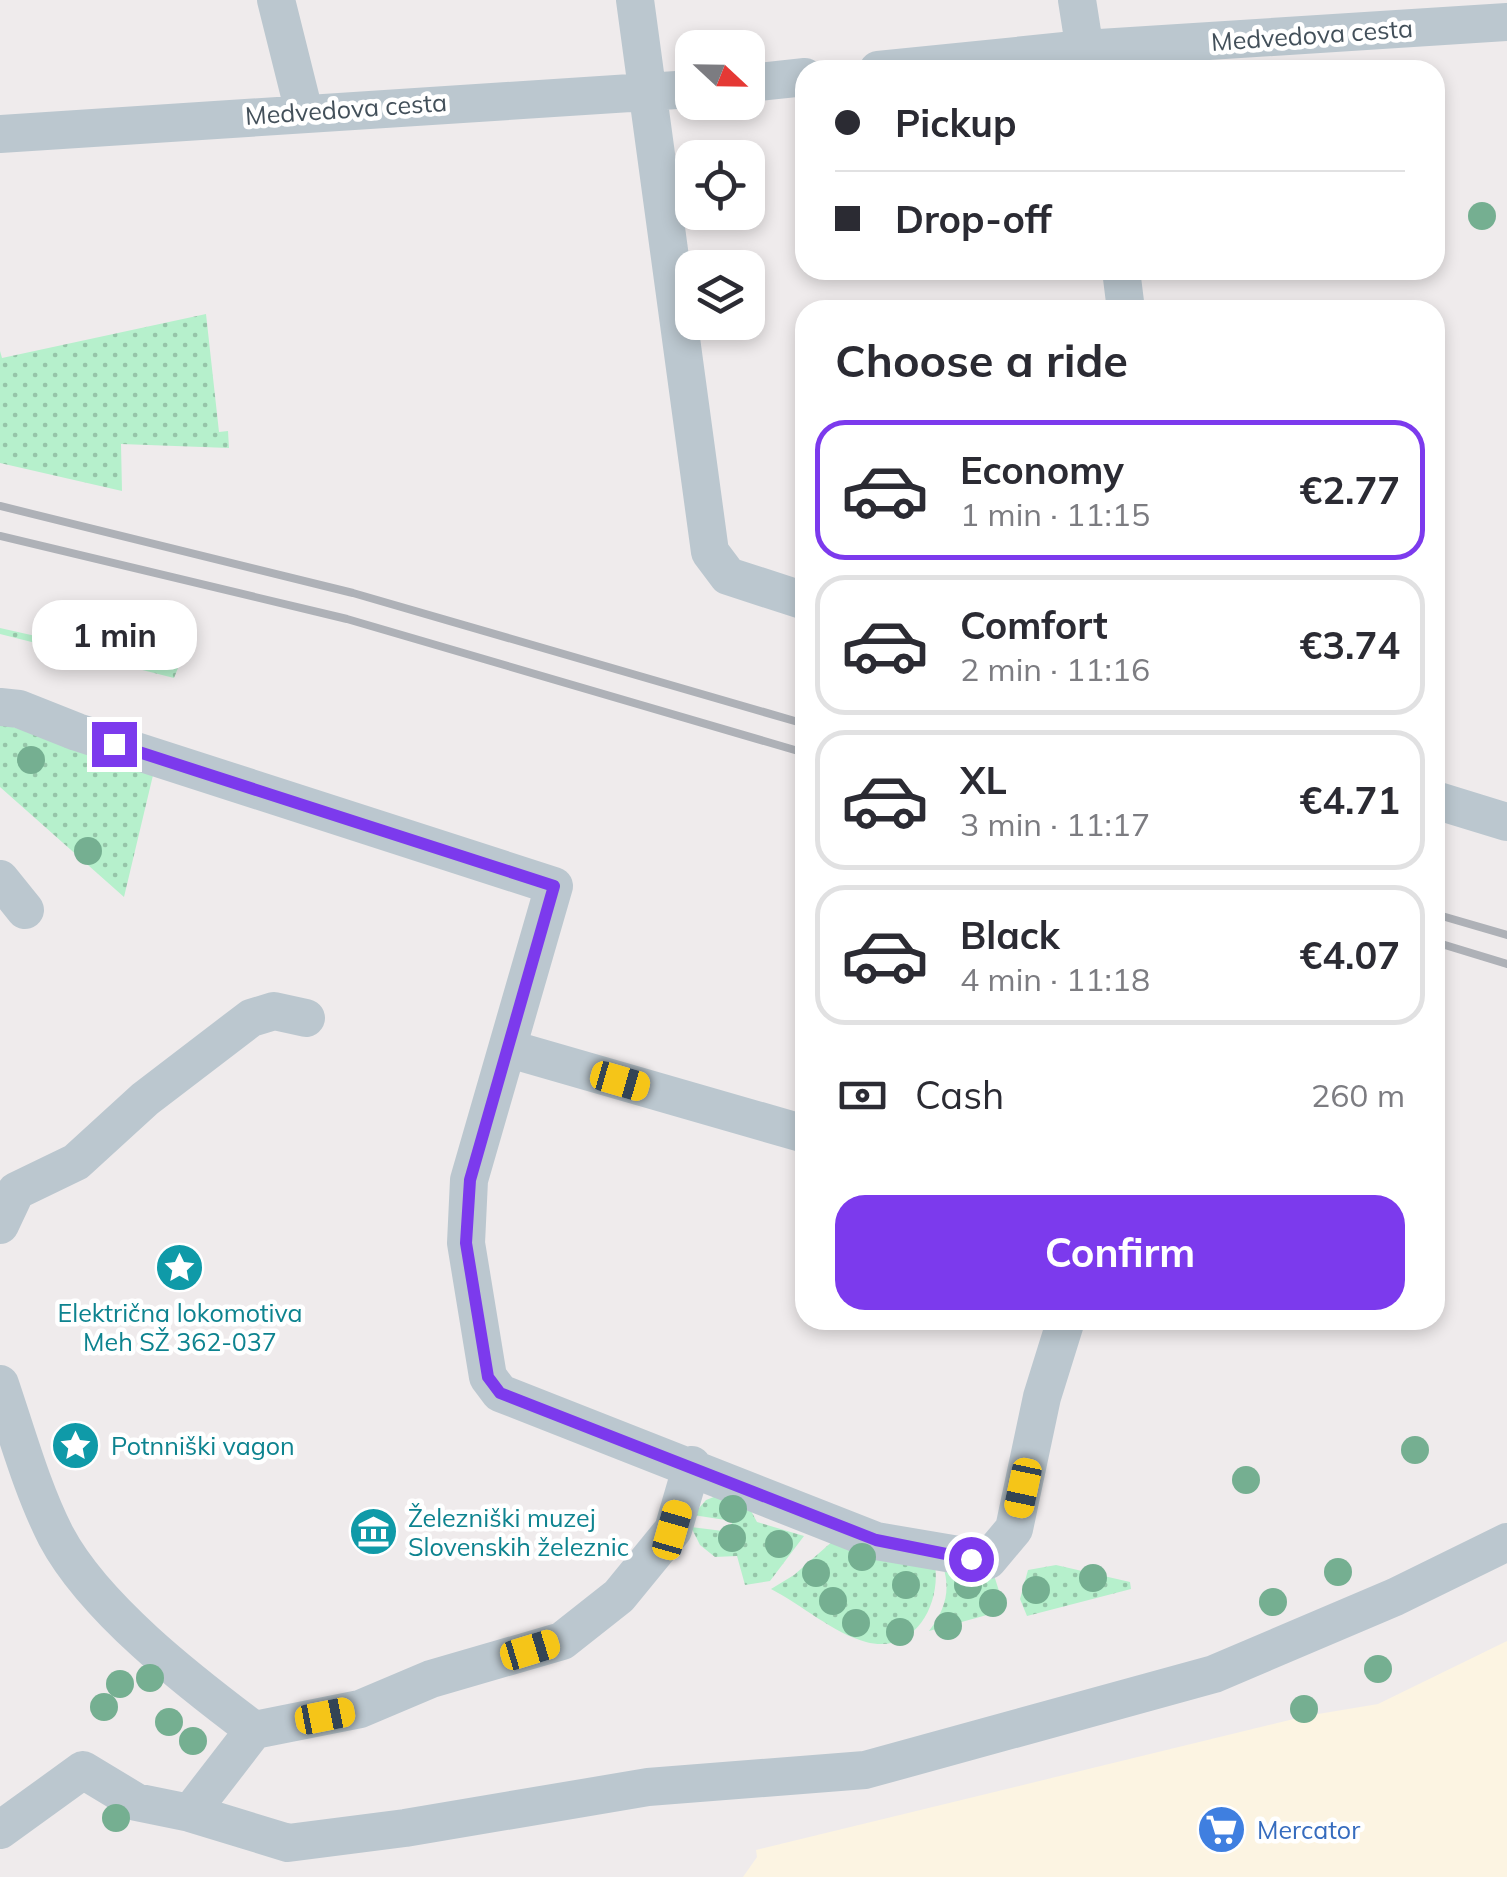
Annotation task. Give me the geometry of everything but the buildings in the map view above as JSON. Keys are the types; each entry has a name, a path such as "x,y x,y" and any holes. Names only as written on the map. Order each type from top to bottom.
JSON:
{"street":[{"path":"276,0 304,112"},
{"path":"635,0 710,552 728,576 795,598"},
{"path":"1077,0 1086,60"},
{"name":"Medvedova cesta","path":"1086,60 1507,22"},
{"path":"765,81 795,78"},
{"name":"Medvedova cesta","path":"0,134 675,91"},
{"path":"0,707 19,708 77,732 554,886 470,1180 466,1243 488,1377 500,1393 876,1540 988,1560 1014,1529 1042,1397 1063,1330"},
{"path":"1445,803 1507,822"},
{"path":"0,879 25,910"},
{"path":"0,1224 16,1191 76,1162 145,1099 251,1018 274,1010 306,1018"},
{"path":"510,1049 795,1131"},
{"path":"0,1384 55,1534 72,1562 171,1668 254,1730"},
{"path":"190,1814 254,1730 360,1709 431,1679 562,1640 620,1596 672,1530 692,1465"},
{"path":"0,1830 84,1770 136,1802 288,1842 405,1828 648,1787 865,1770 1214,1674 1394,1598 1507,1542"}],"shaded area":[{"path":"1507,1641 1507,1877 743,1877 757,1857 756,1850 1306,1716 1378,1704"}],"green space":[{"path":"206,314 219,432 228,431 229,448 121,444 122,491 0,463 0,351 2,358"},
{"path":"0,628 178,668 174,678 0,634"},
{"path":"0,723 154,771 124,897 0,787"},
{"path":"719,1495 750,1509 757,1522 804,1536 770,1581 745,1585 737,1556 715,1557 700,1545 691,1527 731,1532 732,1521 693,1515 706,1500"},
{"path":"834,1540 935,1565 934,1596 911,1634 883,1644 866,1642 771,1589 794,1575"},
{"path":"1056,1565 1130,1582 1131,1589 1027,1616 1020,1599 1028,1570"},
{"path":"943,1566 993,1572 1005,1610 929,1631 945,1600"}],"railway":[{"path":"0,506 353,593 795,721"},
{"path":"0,536 347,619 795,750"},
{"path":"1445,917 1507,935"},
{"path":"1445,945 1507,964"}],"place":[{"name":"Električna lokomotiva Meh SŽ 362-037","path":"180,1267"},
{"name":"Potnniški vagon","path":"76,1446"},
{"name":"Železniški muzej Slovenskih železnic","path":"373,1532"},
{"name":"Mercator","path":"1222,1830"}],"route":[{"path":"114,744 554,886 470,1180 466,1243 488,1377 500,1393 876,1540 971,1559"}]}
